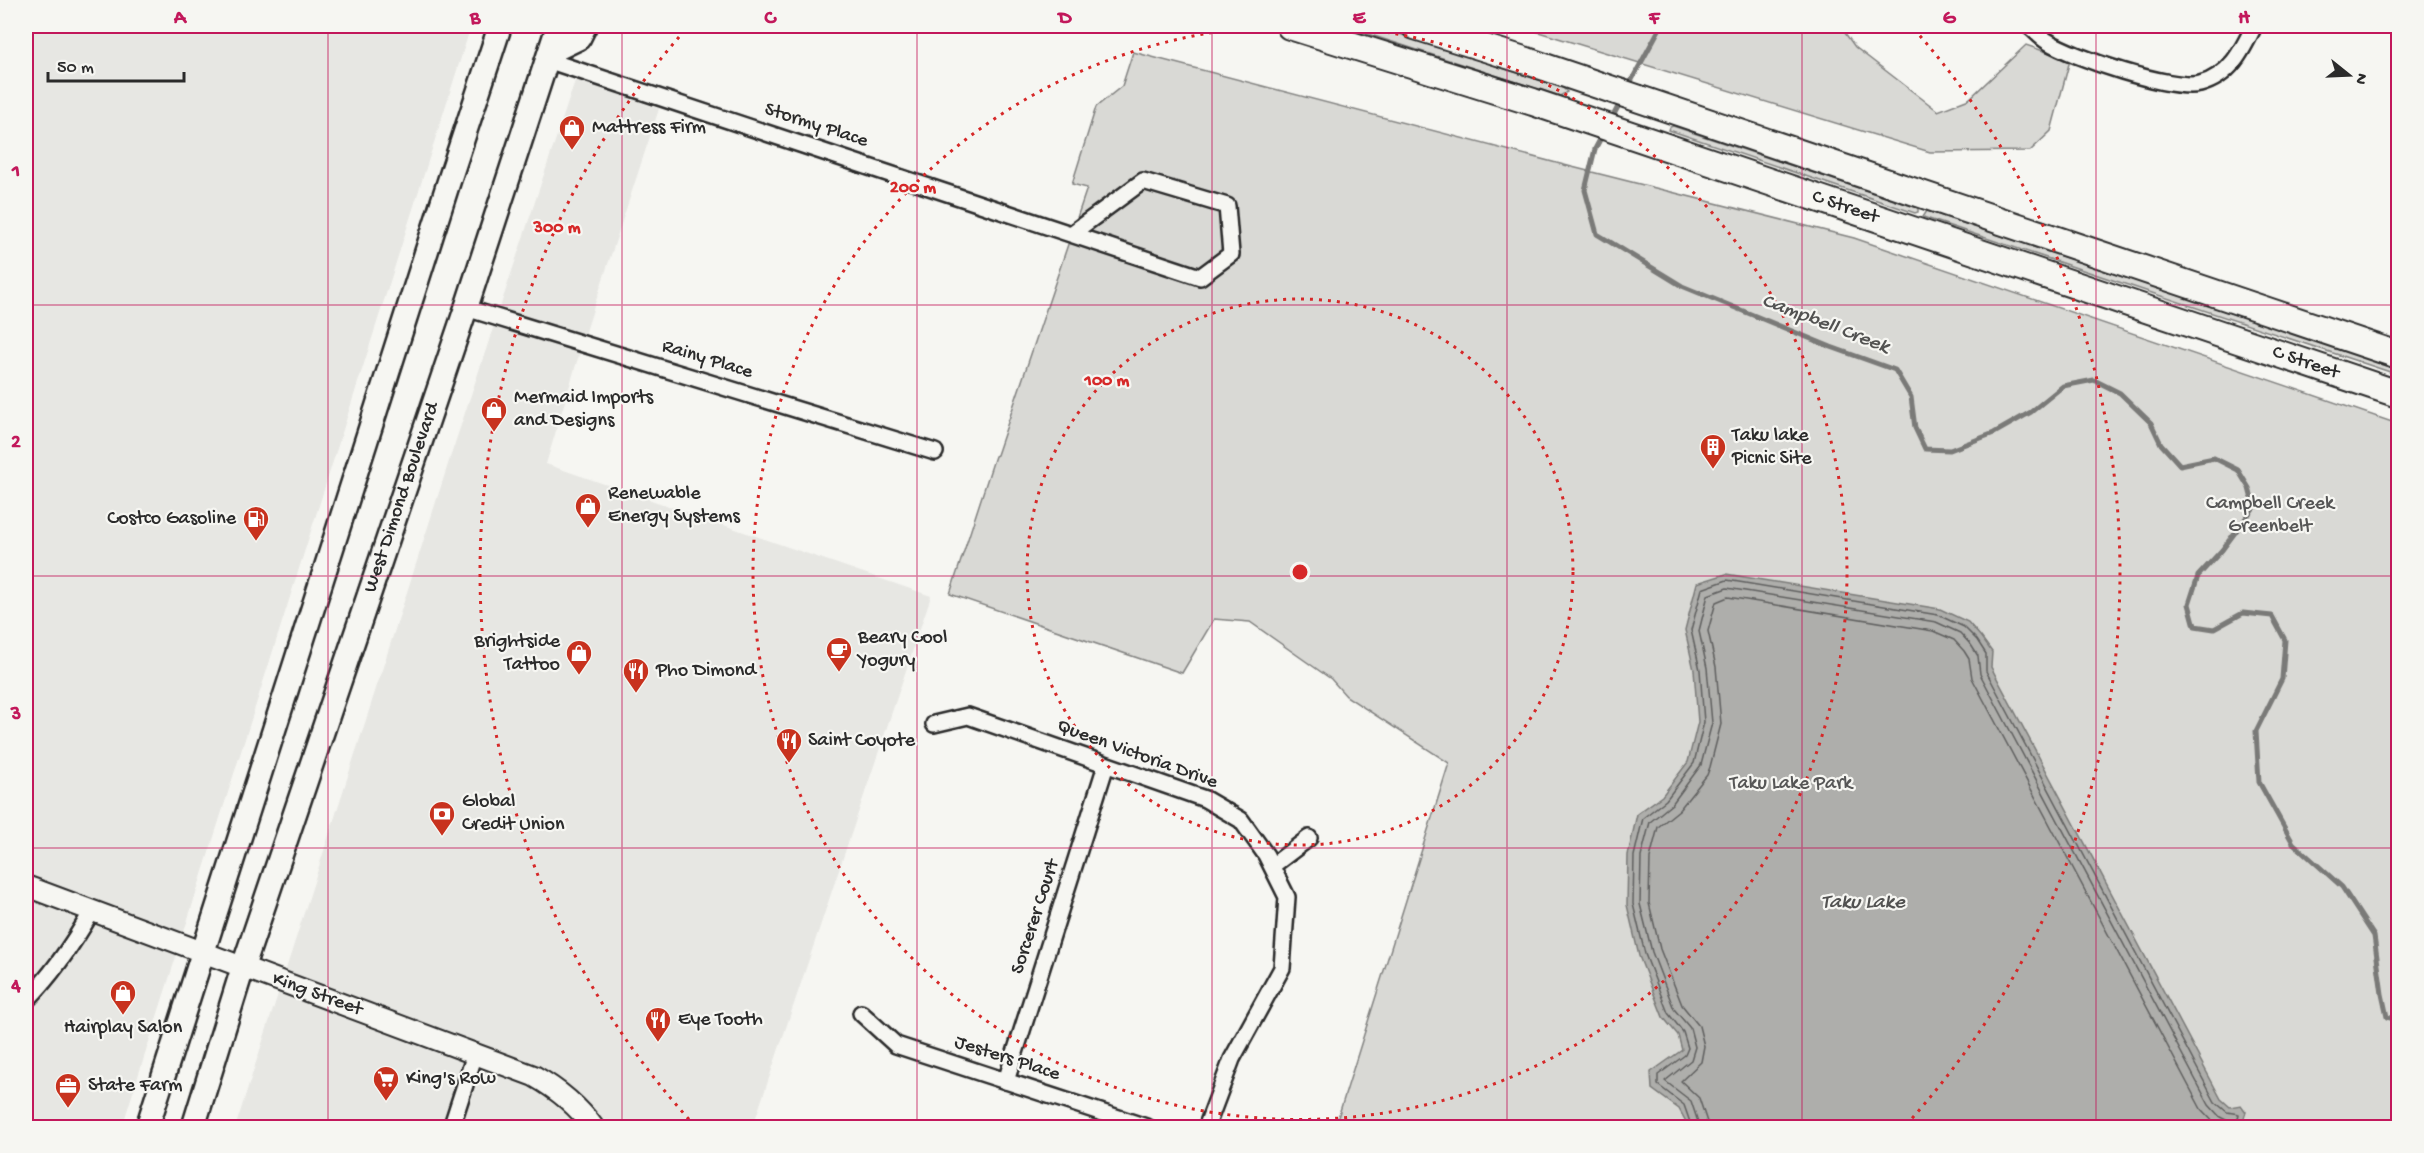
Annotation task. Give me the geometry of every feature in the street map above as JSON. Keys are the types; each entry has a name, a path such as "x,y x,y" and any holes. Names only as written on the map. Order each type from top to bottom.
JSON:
{"main road":[{"path":"147,1128 500,26"},
{"name":"West Dimond Boulevard","path":"193,1128 243,967 466,308 558,26"},
{"path":"548,56 579,38 585,26"},
{"name":"C Street","path":"1290,26 1533,102 2398,394"},
{"name":"C Street","path":"1415,26 1527,61 2398,355"}],"street":[{"path":"2029,26 2047,41 2093,62 2176,85 2200,84 2221,73 2237,59 2254,26"},
{"name":"Stormy Place","path":"548,56 1071,234 1200,277 1231,254 1227,206 1143,180 1071,234"},
{"name":"Rainy Place","path":"466,308 934,452"},
{"name":"Queen Victoria Drive","path":"934,724 968,716 1205,799 1240,820 1272,866 1287,897 1282,968 1232,1059 1206,1128"},
{"name":"Sorcerer Court","path":"1006,1081 1106,765"},
{"path":"1272,866 1309,838"},
{"name":"King Street","path":"26,886 534,1076 583,1113 594,1128"},
{"path":"26,1001 56,967 92,910"},
{"name":"Jesters Place","path":"861,1012 896,1045 1149,1128"},
{"path":"451,1128 475,1054"}],"shaded area":[{"path":"26,26 471,26 122,1127 26,1127"},
{"path":"576,78 659,109 588,325 546,464 931,596 755,1120 776,1127 235,1128 451,455"}],"green space":[{"path":"1343,26 1375,26 1563,88 1567,92 1560,96"},
{"path":"1519,26 1840,26 1855,47 1938,111 1969,99 2026,45 2070,60 2051,131 2030,151 1930,152"},
{"name":"Taku Lake Park","path":"1133,52 1854,238 2398,424 2398,1127 1335,1127 1449,763 1346,696 1331,679 1250,622 1214,619 1182,673 950,594 1087,188 1072,184 1096,107 1122,86"},
{"path":"1673,126 1918,208 1918,212 1915,213 1669,130"},
{"path":"1927,211 2398,369 2398,377 2393,373 1923,217"}],"water":[{"name":"Taku Lake","path":"1726,574 1940,609 1968,622 1992,652 1991,667 2221,1099 2230,1107 2241,1105 2246,1112 2241,1127 1689,1127 1679,1109 1652,1089 1651,1072 1682,1050 1678,1035 1663,1017 1639,956 1627,905 1628,855 1637,814 1662,796 1688,762 1698,722 1694,670 1685,630 1697,583"}],"waterway":[{"name":"Campbell Creek","path":"1628,87 1661,26"},
{"name":"Campbell Creek","path":"1610,122 1621,101"},
{"name":"Campbell Creek","path":"1604,132 1595,149 1585,190 1597,234 1682,286 1831,347 1895,370 1911,397 1915,428 1925,449 1950,450 1994,433 2031,412 2063,386 2094,380 2120,393 2151,423 2161,444 2180,465 2214,458 2238,470 2249,488 2254,507 2222,550 2198,576 2189,604 2195,626 2214,629 2243,613 2272,616 2285,640 2282,679 2256,731 2259,782 2293,843 2342,887 2374,936 2387,1017 2398,1020"}],"place":[{"name":"Mattress Firm","path":"572,151"},
{"name":"Mermaid Imports and Designs","path":"494,433"},
{"name":"Taku lake Picnic Site","path":"1713,470"},
{"name":"Renewable Energy Systems","path":"588,529"},
{"name":"Costco Gasoline","path":"256,542"},
{"name":"Beary Cool Yogury","path":"839,673"},
{"name":"Brightside Tattoo","path":"579,676"},
{"name":"Pho Dimond","path":"636,694"},
{"name":"Saint Coyote","path":"789,764"},
{"name":"Global Credit Union","path":"442,837"},
{"name":"Hairplay Salon","path":"123,1016"},
{"name":"Eye Tooth","path":"658,1043"},
{"name":"King's Row","path":"386,1102"},
{"name":"State Farm","path":"68,1109"}],"park label":[{"name":"Campbell Creek Greenbelt","path":"2270,516"}]}
